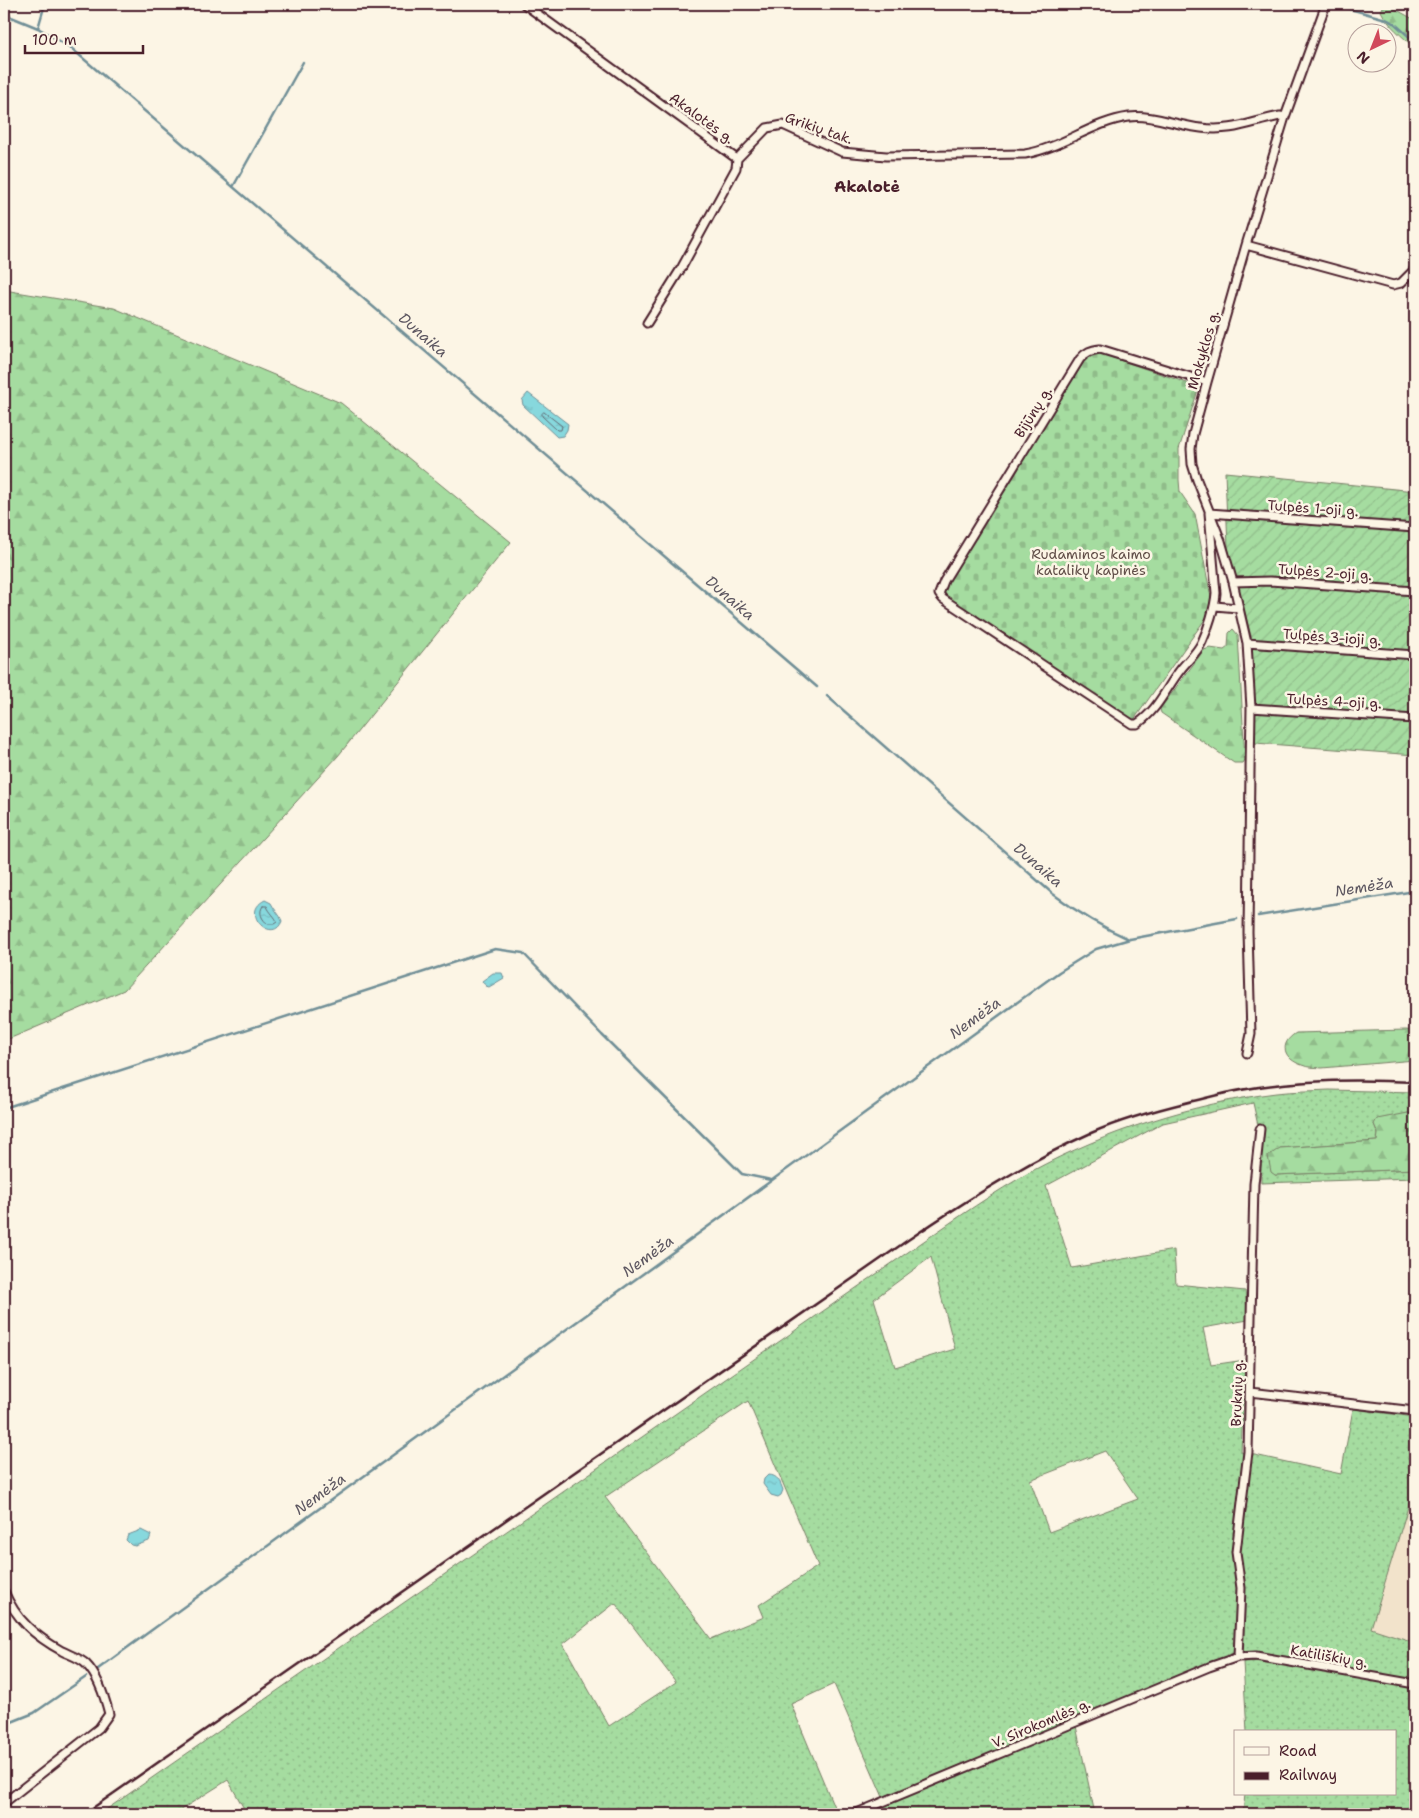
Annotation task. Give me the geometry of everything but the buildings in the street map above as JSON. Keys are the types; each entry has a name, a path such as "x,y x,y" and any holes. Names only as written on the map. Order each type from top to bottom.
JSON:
{"street":[{"name":"Akalotės g.","path":"524,4 738,159 736,168 682,266 647,324"},
{"path":"1408,4 1415,8"},
{"name":"Mokyklos g.","path":"1247,1052 1251,1034 1248,932 1251,708 1247,643 1233,582 1221,541 1192,464 1191,448 1207,382 1285,117 1326,5"},
{"name":"Grikių tak.","path":"738,159 767,128 782,126 842,152 886,156 1025,154 1036,152 1086,130 1130,117 1147,118 1202,128 1224,129 1244,126 1280,116 1285,117"},
{"path":"1246,245 1393,285 1401,283 1415,269"},
{"name":"Bijūnų g.","path":"1207,382 1100,349 1086,353 1080,359 944,581 939,594 950,605 1132,724 1137,724 1143,720 1155,708 1180,670 1195,653 1202,641 1215,606"},
{"path":"1209,513 1216,593 1215,606 1238,608"},
{"name":"Tulpės 1-oji g.","path":"1209,513 1415,528"},
{"name":"Tulpės 2-oji g.","path":"1233,582 1270,581 1415,592"},
{"name":"Tulpės 3-ioji g.","path":"1247,643 1415,655"},
{"name":"Tulpės 4-oji g.","path":"1251,708 1415,718"},
{"name":"Bruknių g.","path":"1238,1658 1241,1588 1236,1552 1248,1452 1254,1184 1260,1129"},
{"path":"1250,1392 1415,1411"},
{"path":"4,1591 18,1616 28,1628 42,1639 86,1664 96,1680 109,1714 99,1728 4,1803"},
{"name":"Katiliškių g.","path":"1238,1658 1265,1657 1415,1684"},
{"name":"V. Sirokomlės g.","path":"854,1814 1209,1667 1238,1658"}],"shaded area":[{"path":"1415,1484 1415,1627 1411,1641 1371,1628"}],"green space":[{"path":"1388,5 1415,20 1415,49 1396,30 1396,22 1389,22 1384,16 1381,11 1383,6"},
{"path":"4,290 114,308 341,403 511,542 338,756 124,990 4,1041"},
{"name":"Rudaminos kaimo katalikų kapinės","path":"1096,354 1102,354 1199,387 1179,449 1179,480 1180,492 1195,514 1213,608 1133,721 947,601 943,588 1085,360"},
{"path":"1225,472 1415,491 1415,755 1255,743 1252,640 1228,548"},
{"path":"1233,629 1238,635 1245,760 1243,763 1234,763 1161,713 1160,709 1204,650 1210,648 1224,650 1228,647 1229,633"},
{"path":"1415,1031 1415,1060 1322,1068 1307,1067 1291,1059 1287,1055 1285,1046 1290,1037 1296,1033"},
{"path":"1329,1090 1415,1092 1415,1115 1408,1113 1374,1124 1378,1134 1378,1141 1280,1148 1275,1175 1415,1169 1415,1178 1261,1183 1261,1139 1253,1103 1163,1123 1046,1186 1072,1268 1174,1250 1176,1284 1245,1291 1248,1320 1203,1328 1211,1365 1245,1360 1241,1452 1341,1474 1353,1409 1415,1417 1415,1484 1371,1628 1411,1641 1415,1627 1415,1680 1301,1659 1252,1653 1169,1680 883,1797 834,1684 791,1704 837,1814 247,1814 228,1780 174,1814 100,1814 975,1206 1018,1179 1089,1144 1150,1121 1213,1104 1245,1098 1283,1092","holes":["931,1257 955,1349 895,1367 874,1299","748,1401 818,1566 759,1605 764,1617 711,1639 605,1497","1105,1451 1138,1499 1049,1532 1030,1480","615,1603 676,1682 609,1726 563,1644"]},
{"path":"1408,1113 1415,1115 1415,1169 1275,1175 1271,1172 1268,1156 1280,1148 1377,1141 1378,1134 1374,1124 1377,1119"},
{"path":"1263,1661 1415,1688 1415,1814 1243,1814 1245,1796 1396,1796 1396,1730 1247,1730 1243,1662"},
{"path":"1076,1726 1095,1814 864,1814"}],"water":[{"path":"528,393 568,424 563,436 557,437 523,405 522,400"},
{"path":"265,900 271,903 280,916 282,921 278,928 272,930 266,928 257,919 255,912 258,906"},
{"path":"493,973 502,973 504,978 489,987 486,986 482,981"},
{"path":"768,1475 776,1478 781,1484 783,1490 778,1497 771,1495 763,1484 764,1479"},
{"path":"141,1530 151,1535 149,1541 135,1546 126,1540 128,1535"}],"waterway":[{"path":"38,28 45,4"},
{"path":"1332,4 1386,19 1394,23 1415,42"},
{"name":"Dunaika","path":"4,14 38,28 71,48 817,687"},
{"path":"233,187 303,62"},
{"name":"Dunaika","path":"827,696 1053,894 1090,919 1129,939"},
{"name":"Nemėža","path":"1258,916 1415,891"},
{"name":"Nemėža","path":"98,1669 1059,972 1096,949 1130,939 1237,919"},
{"path":"4,1108 495,949 523,953 602,1035 742,1174 771,1180"},
{"name":"Nemėža","path":"4,1725 34,1713 86,1677"}],"railway":[{"path":"84,1814 908,1240 975,1196 1043,1156 1091,1133 1140,1115 1263,1086 1350,1080 1415,1082"}],"district":[{"name":"Akalotė","path":"867,186"}]}
